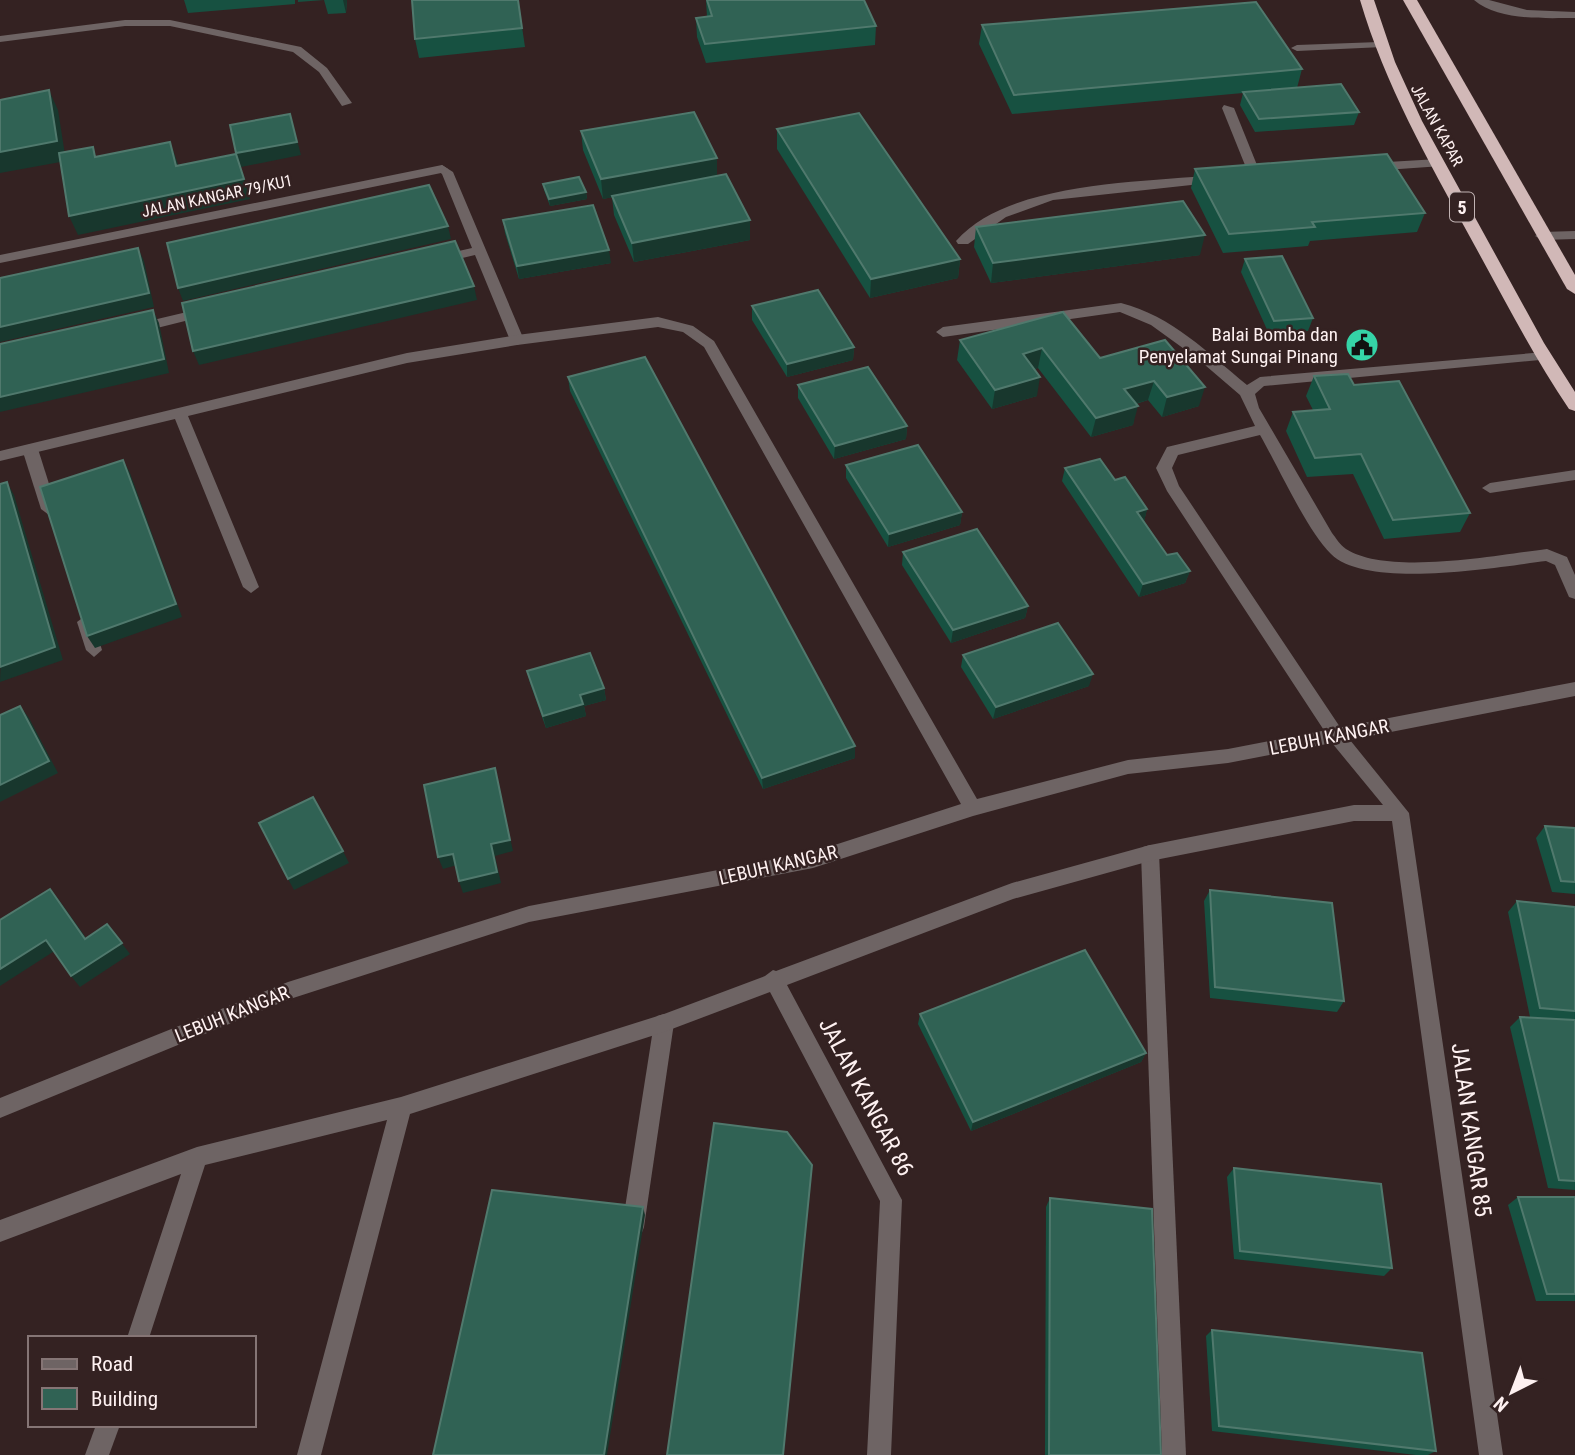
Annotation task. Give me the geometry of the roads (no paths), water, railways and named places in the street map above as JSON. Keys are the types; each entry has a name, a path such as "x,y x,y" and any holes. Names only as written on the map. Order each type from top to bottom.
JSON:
{"highway":[{"name":"JALAN KAPAR","path":"1367,0 1379,45 1399,95 1540,355 1575,405"},
{"name":"JALAN KAPAR","path":"1410,0 1542,236 1575,289"}],"street":[{"path":"1480,0 1492,6 1532,14 1575,15"},
{"path":"0,39 125,23 170,23 297,49 323,70 346,103"},
{"path":"1297,48 1379,45"},
{"path":"963,241 1001,214 1051,196 1248,176 1228,108"},
{"path":"1359,168 1438,163"},
{"name":"JALAN KANGAR 79/KU1","path":"0,260 442,169 447,172 480,250"},
{"path":"1542,236 1575,235"},
{"path":"426,262 480,250 517,340"},
{"path":"120,331 226,307"},
{"path":"943,332 1122,307 1141,312 1165,325 1247,393 1264,429 1326,537 1340,553 1363,562 1397,569 1547,555 1561,561 1575,593"},
{"path":"0,457 179,411 407,358 517,340 658,322 688,329 709,344 973,808"},
{"path":"1247,393 1260,382 1540,355"},
{"path":"179,411 251,587"},
{"path":"1264,429 1172,451 1164,468 1172,487 1336,736 1400,813"},
{"path":"30,449 54,524"},
{"path":"1490,488 1575,475"},
{"path":"78,600 94,650"},
{"name":"LEBUH KANGAR","path":"0,1108 288,991 529,914 813,860 973,808 1128,767 1228,756 1575,689"},
{"path":"0,1231 197,1157 401,1107 664,1023 773,979 1012,891 1150,853 1354,813 1400,813"},
{"name":"JALAN KANGAR 85","path":"1400,813 1491,1455"},
{"path":"1150,853 1174,1455"},
{"name":"JALAN KANGAR 86","path":"773,979 891,1200 879,1455"},
{"path":"629,1252 664,1023"},
{"path":"309,1455 401,1107"},
{"path":"139,1336 197,1157"},
{"path":"97,1455 107,1427"}],"place":[{"name":"Balai Bomba dan Penyelamat Sungai Pinang","path":"1362,345"}]}
